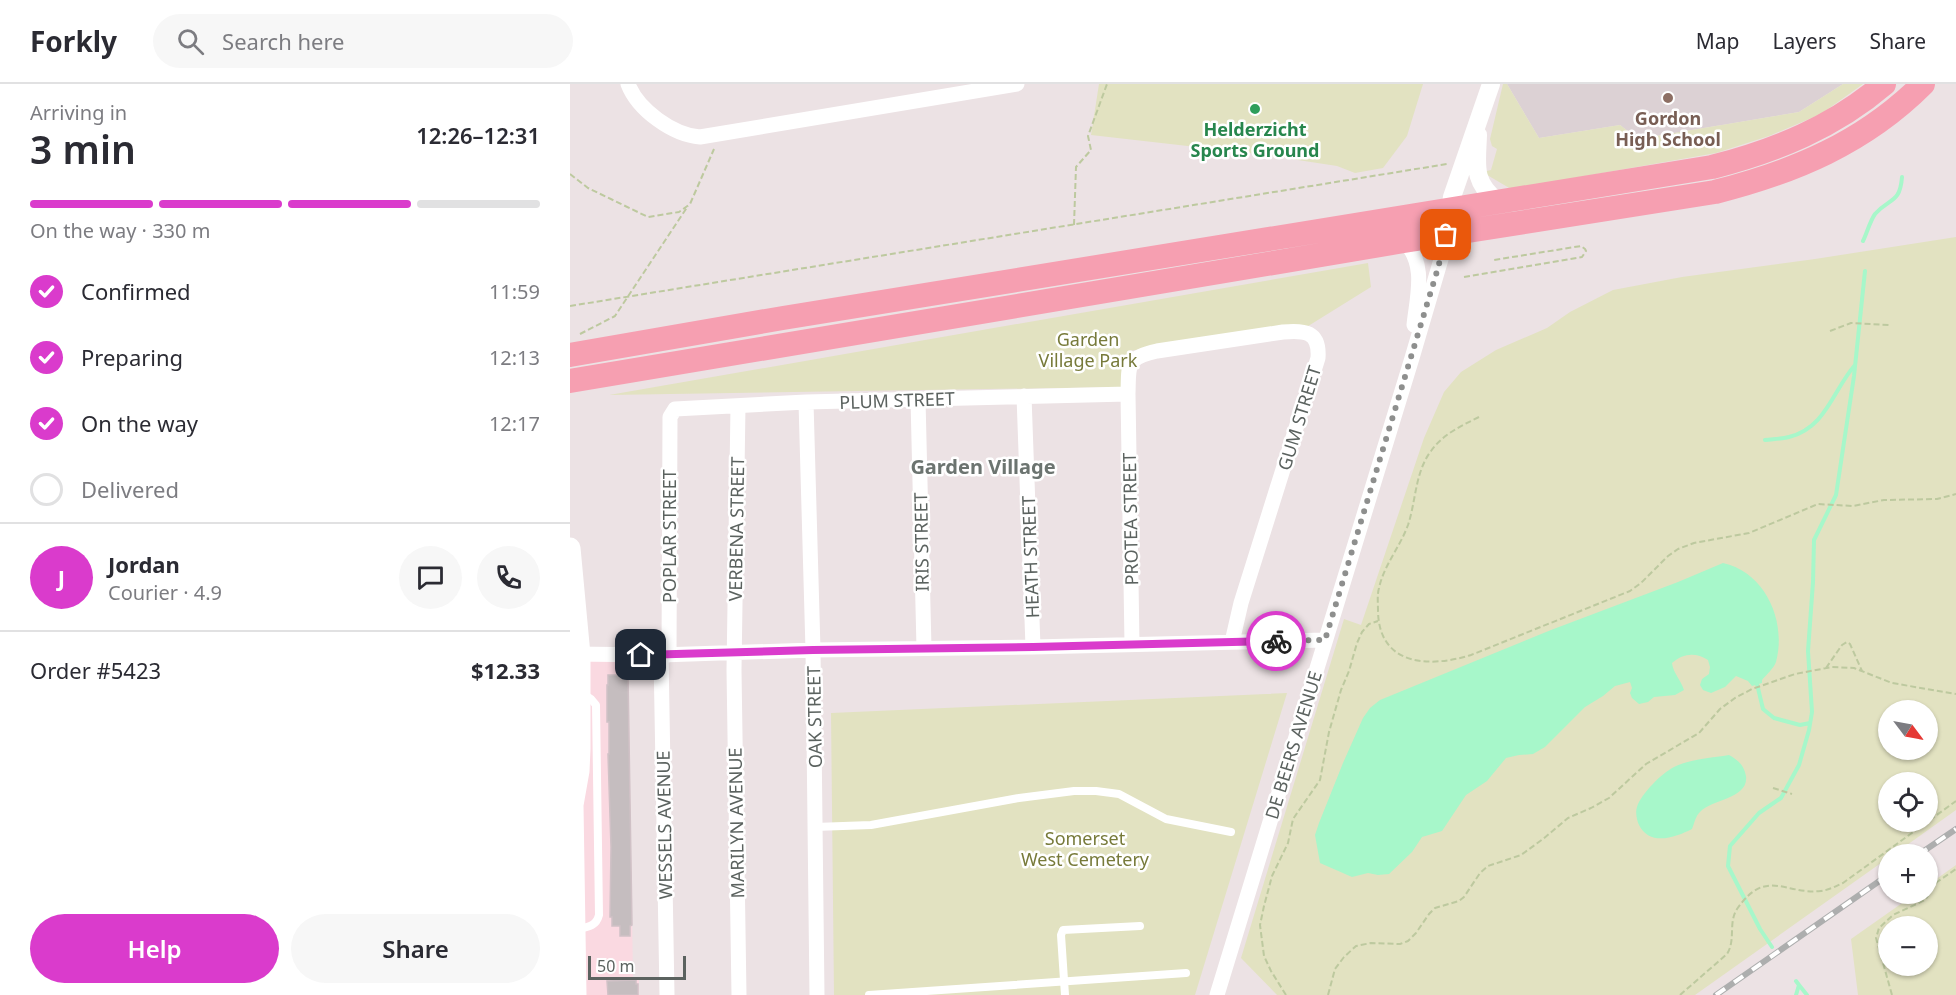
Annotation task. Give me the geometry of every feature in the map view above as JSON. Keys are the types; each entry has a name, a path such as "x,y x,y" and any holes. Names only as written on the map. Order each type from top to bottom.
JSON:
{"highway":[{"path":"574,345 806,314 1712,167 1770,151 1817,130 1844,115 1884,84"},
{"path":"570,381 1404,241 1715,192 1758,181 1801,166 1831,152 1860,135 1923,84"}],"main road":[{"path":"570,548 575,654 580,692 580,760 572,811 576,995"}],"street":[{"path":"628,84 641,105 681,134 700,137 1017,84"},
{"name":"DE BEERS AVENUE","path":"1217,995 1412,358 1442,256 1450,209 1463,162 1479,123 1491,84"},
{"name":"DE BEERS AVENUE","path":"1479,123 1477,172 1479,181 1485,192 1497,201"},
{"name":"DE BEERS AVENUE","path":"1404,241 1412,249 1418,265 1412,358"},
{"name":"GUM STREET","path":"1128,394 1130,366 1135,358 1142,354 1301,330 1312,336 1319,349 1241,603 1232,642"},
{"name":"PLUM STREET","path":"670,417 675,409 683,407 1128,394"},
{"name":"PROTEA STREET","path":"1128,394 1132,644"},
{"name":"HEATH STREET","path":"1024,396 1033,647"},
{"name":"IRIS STREET","path":"918,399 924,648"},
{"name":"OAK STREET","path":"806,402 813,650 817,995"},
{"name":"VERBENA STREET","path":"734,652 738,406"},
{"name":"POPLAR STREET","path":"665,655 670,417"},
{"path":"575,654 665,655 1325,640"},
{"name":"MARILYN AVENUE","path":"734,652 740,995"},
{"name":"WESSELS AVENUE","path":"665,655 667,995"}],"lane":[{"path":"575,930 592,926 599,915 596,705 580,692"},
{"path":"815,827 871,825 1019,798 1096,790 1119,794 1166,819 1231,832"},
{"path":"1065,995 1061,935 1063,930 1140,926"},
{"path":"869,995 1186,973"}],"path":[{"path":"1074,225 1076,167 1091,150 1088,136 1107,84"},
{"path":"574,345 615,316 690,204 716,146 714,134"},
{"path":"570,306 1463,162"},
{"path":"570,174 588,188 648,217 679,212 690,204"},
{"path":"1464,277 1582,257 1586,249 1581,246 1494,260"},
{"path":"1830,331 1851,323 1889,325"},
{"path":"1479,417 1440,439 1429,453 1421,472 1409,523 1383,573 1378,590 1378,621 1389,648 1400,654 1426,661 1453,661 1490,648 1630,591 1668,556 1694,543 1749,533 1811,506 1825,503 1841,507 1884,500 1937,499 1956,494"},
{"path":"1286,995 1264,956 1260,925 1264,906 1272,876 1288,843 1293,819 1320,780 1329,732 1357,643 1362,632 1370,624 1378,621"},
{"path":"1826,668 1842,645 1847,642 1862,671"},
{"path":"1328,995 1335,969 1356,946 1371,943 1400,944 1408,941 1436,908 1459,901 1464,897 1480,873 1488,866 1521,855 1568,818 1609,798 1646,764 1699,733 1720,709 1734,698 1752,689 1804,672 1826,668 1854,668 1892,683 1956,694"},
{"path":"1773,788 1792,794"},
{"path":"1680,995 1732,947 1735,912 1752,893 1764,887 1780,885 1809,891 1830,889 1843,883 1956,801"},
{"path":"1892,995 1876,938 1879,928 1893,915 1925,900 1937,882 1956,869"}],"shaded area":[{"name":"Gordon High School","path":"1507,84 1843,84 1799,112 1638,139 1620,125 1539,138"},
{"path":"1723,563 1751,576 1769,600 1775,615 1779,646 1776,662 1762,683 1752,686 1748,681 1736,676 1725,687 1711,693 1703,690 1700,685 1702,679 1709,674 1708,660 1694,655 1681,657 1672,663 1684,690 1675,695 1654,697 1648,702 1639,704 1632,698 1630,682 1615,686 1585,707 1545,747 1533,754 1506,758 1487,781 1466,795 1442,831 1422,837 1412,852 1389,874 1368,873 1352,877 1320,863 1315,835 1319,823 1363,718 1380,700"},
{"path":"570,655 628,655 633,977 639,978 639,995 570,995"},
{"path":"1729,755 1744,769 1746,776 1742,790 1700,812 1692,829 1686,832 1671,837 1656,838 1644,832 1639,825 1636,809 1647,790 1658,779 1680,764"}],"green space":[{"name":"Helderzicht Sports Ground","path":"1099,84 1423,84 1407,136 1383,168 1355,173 1337,166 1258,154 1091,135"},
{"path":"1503,84 1507,84 1539,138 1620,125 1638,139 1799,112 1843,84 1863,84 1821,114 1769,136 1716,153 1511,189 1482,172 1491,170 1497,149 1492,146 1490,139"},
{"path":"1956,237 1956,810 1938,823 1938,772 1878,772 1878,832 1925,832 1908,844 1878,844 1878,865 1695,995 1277,995 1241,958 1344,619 1361,625 1424,438 1444,392 1461,372 1496,350 1547,328 1570,312 1613,290 1682,277"},
{"name":"Garden Village Park","path":"1368,263 1371,287 1305,328 1128,351 1121,387 609,395"},
{"name":"Somerset West Cemetery","path":"1287,693 1195,995 834,995 831,713"},
{"path":"1956,865 1956,995 1858,995 1851,939 1878,920 1878,976 1938,976 1938,916 1884,916 1901,904 1938,904 1938,878"}],"building":[{"path":"608,675 628,675 632,925 630,936 620,936 620,926 612,926 612,917 610,917"},
{"path":"636,980 638,995 608,995 607,981"}],"waterway":[{"path":"1863,241 1875,214 1893,200 1899,192 1902,177"},
{"path":"1772,947 1760,929 1728,866 1730,846 1759,813 1781,798 1799,765 1809,730 1812,712 1808,651 1814,540 1836,495 1854,376 1865,271"},
{"path":"1765,440 1789,437 1812,425 1828,407 1855,365"},
{"path":"1757,684 1763,709 1774,718 1800,725 1810,723"},
{"path":"1796,981 1799,985 1796,995"},
{"path":"1799,985 1807,995"}],"railway":[{"path":"1934,844 1956,829"},
{"path":"1716,995 1878,882"}],"way so far":[{"path":"1276,641 1325,640 1412,358 1446,235"}],"place":[{"name":"Gordon High School","path":"1668,98"},
{"name":"Helderzicht Sports Ground","path":"1255,109"}],"district":[{"name":"Garden Village","path":"983,466"}],"route":[{"path":"641,655 1276,641"}]}
